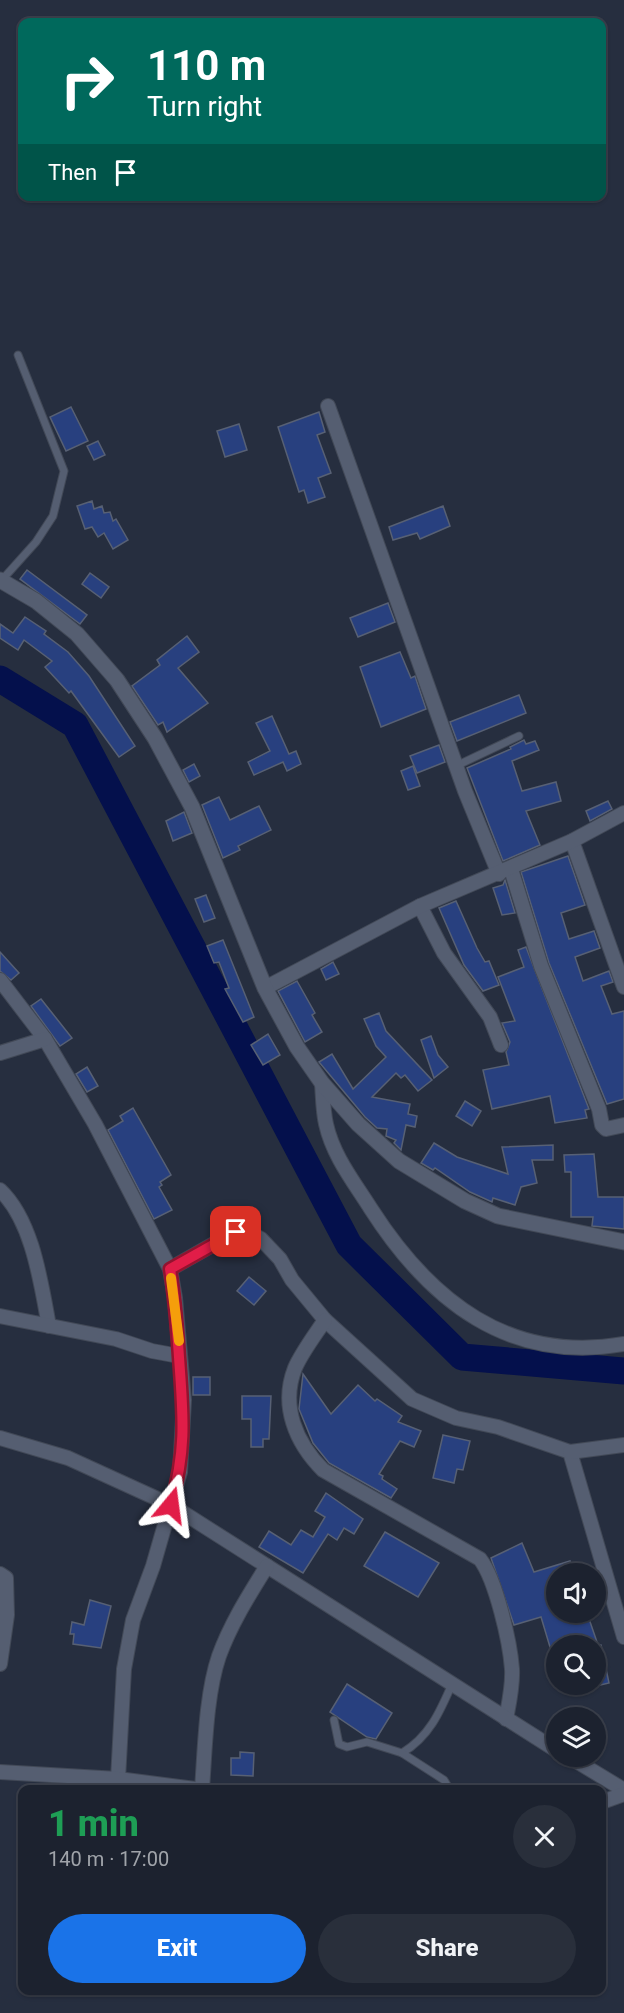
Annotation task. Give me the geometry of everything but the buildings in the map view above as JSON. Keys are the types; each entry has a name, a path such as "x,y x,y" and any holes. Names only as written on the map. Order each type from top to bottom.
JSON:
{"street":[{"path":"328,406 456,766 505,872 599,1109 602,1125 606,1129 624,1125"},
{"path":"1,580 36,601 77,634 117,680 192,807 265,987 297,1047 322,1083 358,1124 399,1161 465,1201 498,1216 624,1242"},
{"path":"265,987 420,906 572,842 624,813"},
{"path":"572,842 624,987"},
{"path":"420,906 444,952 490,1017 501,1045"},
{"path":"0,980 45,1039 101,1134 170,1269 179,1328 179,1356 184,1400 184,1439 180,1472 133,1620 124,1669 118,1779"},
{"path":"0,1053 45,1039"},
{"path":"322,1083 325,1123 340,1162 395,1246 423,1278 467,1314 496,1330 533,1343 578,1348 624,1344"},
{"path":"0,1190 10,1200 32,1249 49,1326"},
{"path":"170,1269 236,1232 248,1232 261,1239 280,1259 292,1280 325,1320 412,1399 456,1418 498,1427 570,1452 624,1445"},
{"path":"0,1317 116,1339 152,1351 179,1356"},
{"path":"325,1320 296,1367 288,1394 299,1440 307,1454 323,1470 480,1559 488,1569 503,1617 512,1668 506,1719"},
{"path":"0,1438 68,1458 171,1505 546,1744"},
{"path":"570,1452 624,1637"},
{"path":"203,1785 213,1683 218,1658 239,1611 267,1566"},
{"path":"0,1574 6,1578 8,1592 0,1664"},
{"path":"585,1767 624,1792"},
{"path":"0,1772 118,1779 169,1785"},
{"path":"606,1800 624,1792"}],"lane":[{"path":"1,580 36,542 53,516 64,471 18,355"},
{"path":"456,766 519,736"},
{"path":"402,1753 423,1738 440,1712 452,1684"},
{"path":"334,1720 339,1744 347,1747 367,1742 402,1753 444,1780 447,1785"}],"waterway":[{"path":"0,679 75,725 349,1245 462,1357 624,1371"}],"slow traffic":[{"path":"171,1278 179,1341"}],"route":[{"path":"171,1505 180,1472 184,1439 184,1400 179,1356 179,1328 170,1269 236,1232"}]}
